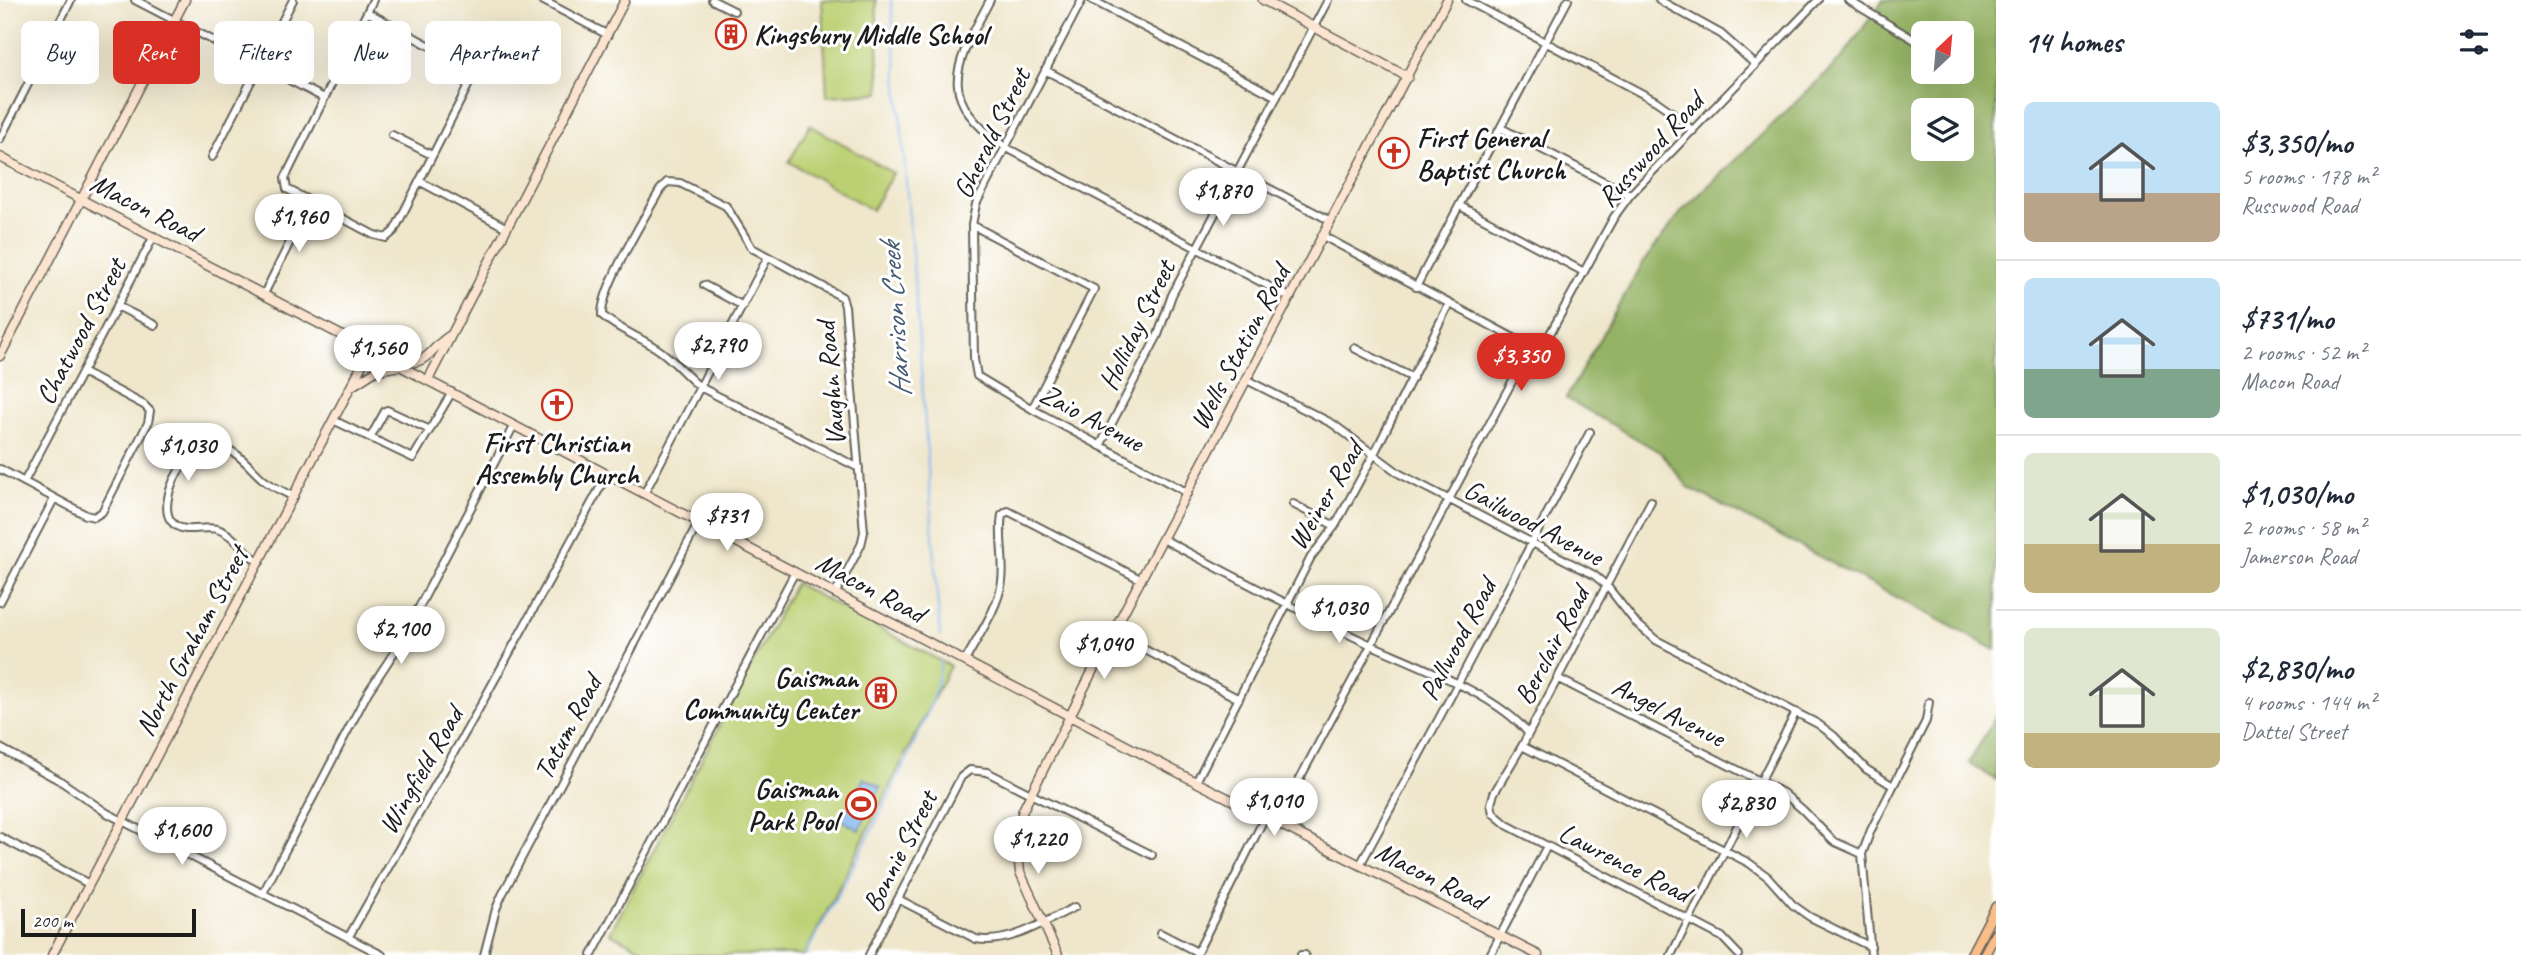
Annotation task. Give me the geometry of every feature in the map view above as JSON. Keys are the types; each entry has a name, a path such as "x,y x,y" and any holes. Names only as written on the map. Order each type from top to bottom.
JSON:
{"main road":[{"path":"0,356 185,0"},
{"path":"428,380 625,0"},
{"path":"1263,0 1408,77"},
{"name":"Wells Station Road","path":"1058,955 1020,872 1017,855 1016,836 1030,794 1447,0"},
{"name":"Macon Road","path":"0,157 1196,782 1538,955"},
{"path":"392,361 421,361 452,334"},
{"name":"North Graham Street","path":"52,955 370,349"},
{"path":"350,388 377,370 401,366"},
{"path":"1971,955 1996,907"},
{"path":"1984,955 1996,933"}],"street":[{"path":"0,139 71,0"},
{"path":"135,0 214,41"},
{"path":"282,21 293,0"},
{"path":"369,13 467,66 472,72 470,82 419,181 391,235 386,238 374,235 287,189 285,178 369,13 373,0"},
{"path":"542,0 608,35"},
{"path":"712,0 734,11"},
{"path":"990,0 963,51 957,69 957,89 968,113 987,134 1005,147 1291,298"},
{"name":"Gherald Street","path":"977,376 974,359 972,225 976,204 1082,0"},
{"path":"1092,0 1277,97"},
{"name":"Holliday Street","path":"1100,446 1156,341 1172,295 1328,0"},
{"path":"1466,0 1656,101 1693,131"},
{"path":"1416,287 1568,0"},
{"path":"1659,0 1721,34 1756,65"},
{"name":"Russwood Road","path":"1276,823 1514,378 1540,352 1614,218 1630,195 1818,0"},
{"path":"1849,0 1911,38"},
{"path":"1045,70 1331,221"},
{"path":"212,156 249,84"},
{"path":"296,84 324,98"},
{"path":"1501,128 1630,195"},
{"path":"392,135 432,155"},
{"path":"419,181 507,228"},
{"name":"Vaughn Road","path":"700,387 683,374 663,352 611,324 602,315 602,304 626,251 667,182 680,183 726,206 752,248 842,297 864,532 861,545 835,594"},
{"path":"264,294 310,202"},
{"path":"1460,206 1584,272"},
{"path":"972,225 1094,289 1032,409"},
{"name":"Chatwood Street","path":"24,482 153,236"},
{"path":"1323,236 1540,352"},
{"path":"644,494 768,257"},
{"path":"704,285 743,306"},
{"name":"Weiner Road","path":"1196,782 1314,552 1335,526 1374,454 1449,304"},
{"path":"117,306 155,325"},
{"path":"1354,348 1413,379"},
{"path":"0,469 92,517 99,515 105,508 150,415 147,407 82,372"},
{"name":"Zaio Avenue","path":"977,376 1032,409 1188,493"},
{"name":"Gailwood Avenue","path":"1247,380 1333,424 1399,474 1594,575 1607,586 1636,623 1656,640 1818,724 1834,736 1866,769 1893,786"},
{"path":"700,387 859,468"},
{"path":"333,420 413,458 452,392"},
{"path":"370,438 387,410 430,430"},
{"path":"263,893 368,692 401,642 514,425"},
{"name":"Pallwood Road","path":"1360,865 1590,432"},
{"path":"260,562 220,530 187,529 173,523 168,508 176,475 194,452 205,447 218,446 240,456 264,480 293,496"},
{"name":"Wingfield Road","path":"348,937 484,700 607,475"},
{"path":"0,602 54,499"},
{"name":"Berclair Road","path":"1492,809 1494,793 1522,746 1651,501"},
{"path":"1293,504 1335,526"},
{"path":"965,662 998,597 1002,580 999,528 1002,515 1008,511 1142,580"},
{"name":"Tatum Road","path":"484,955 502,895 699,522"},
{"path":"1163,539 1287,604 1507,711 1528,733"},
{"path":"592,955 795,572"},
{"path":"1113,633 1240,699"},
{"name":"Angel Avenue","path":"1558,678 1783,793 1833,841 1862,854"},
{"path":"1871,955 1862,854 1926,721 1929,702"},
{"path":"1671,955 1796,712"},
{"path":"1522,746 1726,850 1768,877 1793,905 1810,917 1871,947"},
{"path":"0,748 53,776 83,798 122,820 378,954"},
{"name":"Bonnie Street","path":"869,955 961,777 970,770 987,772 1030,794"},
{"path":"1030,794 1152,855"},
{"name":"Lawrence Road","path":"1492,809 1501,822 1722,937 1739,955"},
{"path":"1160,933 1196,953 1265,817"},
{"path":"0,838 89,884"},
{"path":"1490,955 1547,846"},
{"path":"898,899 976,939 988,941 1004,939 1075,907"}],"green space":[{"path":"822,0 876,0 880,93 827,96"},
{"path":"1883,0 1996,0 1996,650 1688,487 1661,453 1566,398 1644,261 1683,210 1841,59"},
{"path":"810,125 893,173 872,210 789,162"},
{"path":"795,583 950,666 805,955 653,955 610,933"},
{"path":"1996,716 1996,780 1969,763"}],"water":[{"name":"Gaisman Park Pool","path":"864,778 881,787 859,830 841,820"}],"waterway":[{"name":"Harrison Creek","path":"891,0 940,636"},
{"name":"Harrison Creek","path":"805,955 863,848 917,738 934,693 941,661"}],"place":[{"name":"Kingsbury Middle School","path":"731,34"},
{"name":"First General Baptist Church","path":"1394,153"},
{"name":"First Christian Assembly Church","path":"557,405"},
{"name":"Gaisman Community Center","path":"881,693"},
{"name":"Gaisman Park Pool","path":"861,804"}]}
